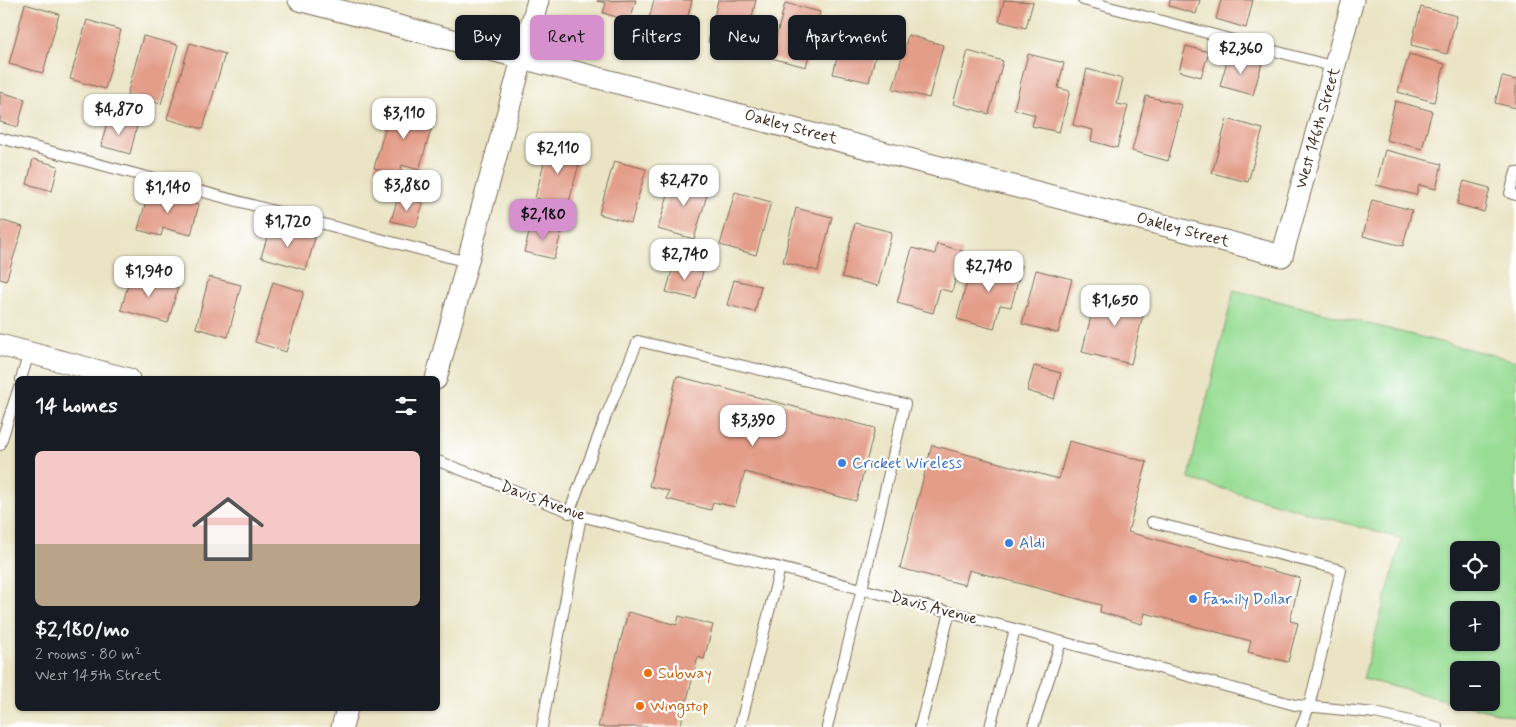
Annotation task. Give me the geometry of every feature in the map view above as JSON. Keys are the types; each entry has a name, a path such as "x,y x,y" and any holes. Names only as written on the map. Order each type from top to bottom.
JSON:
{"street":[{"name":"Oakley Street","path":"299,0 1282,256"},
{"path":"437,376 538,0"},
{"name":"West 146th Street","path":"1282,256 1354,0"},
{"path":"0,345 117,376"},
{"path":"342,727 346,711"}],"lane":[{"path":"1083,0 1335,67"},
{"path":"0,138 433,251 467,262"},
{"path":"1516,172 1510,193 1516,195"},
{"path":"569,513 606,416 638,341 905,404 828,727"},
{"path":"22,376 29,353"},
{"path":"0,445 15,399"},
{"name":"Davis Avenue","path":"440,462 569,513 1015,629 1295,705 1375,713 1437,727"},
{"path":"542,727 581,516"},
{"path":"1152,522 1341,570 1309,706 1301,727"},
{"path":"740,727 780,568"},
{"path":"920,727 950,612"},
{"path":"990,727 1015,629"},
{"path":"1033,727 1061,642"}],"green space":[{"path":"1234,290 1516,361 1516,718 1489,711 1500,711 1500,661 1450,661 1450,701 1363,679 1402,539 1189,479"}],"building":[{"path":"636,0 632,15 614,16 603,13 606,3 597,1"},
{"path":"654,0 692,0 688,15 650,15"},
{"path":"718,0 756,0 752,15 714,15"},
{"path":"1004,0 1033,2 1026,28 999,21"},
{"path":"1170,0 1200,0 1196,14 1169,6"},
{"path":"1221,0 1253,0 1246,28 1216,19"},
{"path":"785,3 820,12 819,15 788,15 788,60 808,60 806,67 778,60 778,30"},
{"path":"25,4 59,14 43,73 9,64"},
{"path":"1421,7 1457,16 1447,54 1411,45"},
{"path":"87,20 121,30 105,89 70,79"},
{"path":"908,35 943,45 929,98 893,89 901,60 906,60"},
{"path":"143,36 178,45 161,104 127,95"},
{"path":"190,43 225,54 203,129 167,119"},
{"path":"1186,46 1209,52 1201,77 1179,71"},
{"path":"968,51 1003,61 989,114 953,104"},
{"path":"1028,54 1064,63 1058,88 1070,91 1059,132 1032,126 1035,115 1014,109"},
{"path":"1229,54 1262,63 1253,95 1220,86"},
{"path":"1409,54 1445,64 1434,102 1398,92"},
{"path":"836,60 874,60 869,82 833,74"},
{"path":"1087,69 1123,79 1117,104 1128,106 1117,148 1091,141 1093,130 1073,125"},
{"path":"1502,77 1516,80 1516,108 1495,103"},
{"path":"0,92 25,99 18,127 0,122"},
{"path":"1146,96 1182,105 1168,161 1132,151"},
{"path":"1395,101 1432,111 1422,149 1386,140"},
{"path":"392,104 435,116 419,170 402,165 399,175 374,168"},
{"path":"108,119 137,126 130,154 101,146"},
{"path":"1227,119 1263,129 1248,182 1212,173"},
{"path":"549,143 582,152 568,206 535,198"},
{"path":"1385,150 1442,164 1436,189 1419,185 1416,195 1376,185"},
{"path":"33,159 58,166 52,191 27,184"},
{"path":"614,161 646,169 631,223 599,214"},
{"path":"674,174 710,185 694,239 658,229"},
{"path":"1464,181 1490,188 1484,212 1457,204"},
{"path":"149,190 199,204 191,235 163,228 161,236 138,230"},
{"path":"735,192 771,202 756,255 720,245"},
{"path":"398,197 423,203 416,227 391,221"},
{"path":"1372,200 1412,210 1403,246 1363,236"},
{"path":"796,208 832,217 818,271 783,262"},
{"path":"0,220 23,227 6,281 0,279"},
{"path":"532,222 562,230 554,259 524,252"},
{"path":"855,223 892,232 878,286 842,277"},
{"path":"271,225 315,238 306,270 261,257"},
{"path":"937,244 963,251 952,292 940,289 933,313 897,303 912,248 935,254"},
{"path":"996,259 1022,266 1011,307 1000,305 994,329 957,319 972,263 993,269"},
{"path":"674,263 703,271 696,299 666,292"},
{"path":"1036,270 1072,279 1058,333 1022,324"},
{"path":"131,274 178,287 168,323 121,310"},
{"path":"209,277 241,285 228,337 196,328"},
{"path":"734,280 761,286 755,312 727,305"},
{"path":"273,282 304,292 286,352 255,342"},
{"path":"1119,292 1147,299 1131,364 1082,352 1096,296 1117,301"},
{"path":"1034,366 1061,373 1054,399 1027,391"},
{"path":"677,376 875,428 856,501 745,472 735,507 713,502 711,510 667,499 669,491 649,486"},
{"path":"1069,441 1147,462 1128,532 1300,578 1290,621 1298,623 1288,662 1248,652 1251,641 1145,613 1142,624 1100,612 1101,605 969,570 965,585 900,568 932,445 1059,479"},
{"path":"628,612 677,625 679,616 713,625 704,659 698,657 680,727 598,727"}],"place":[{"name":"Cricket Wireless","path":"842,463"},
{"name":"Aldi","path":"1009,543"},
{"name":"Family Dollar","path":"1193,599"},
{"name":"Subway","path":"648,673"},
{"name":"Wingstop","path":"640,706"}]}
